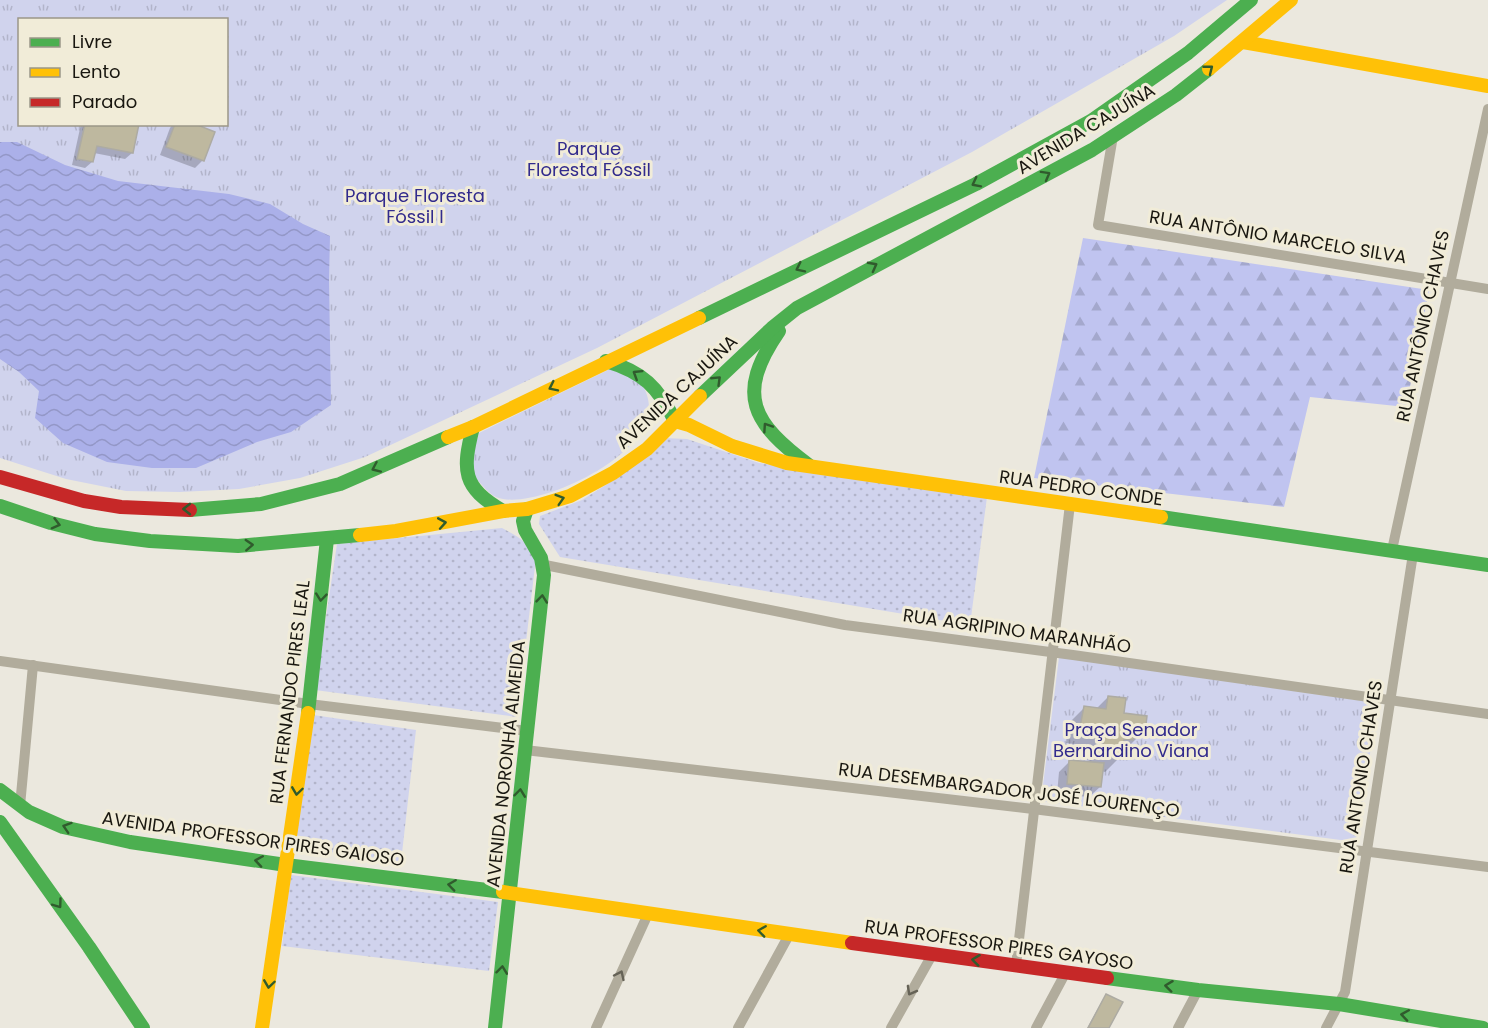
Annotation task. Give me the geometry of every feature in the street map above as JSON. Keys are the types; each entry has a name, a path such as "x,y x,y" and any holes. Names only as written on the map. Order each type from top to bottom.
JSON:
{"main road":[{"name":"AVENIDA CAJUÍNA","path":"0,477 84,501 121,507 188,510 231,508 340,484 473,427 976,184 1091,121 1188,54 1251,0"},
{"name":"AVENIDA CAJUÍNA","path":"0,506 51,523 95,534 150,541 238,546 396,531 503,511 528,509 570,496 613,473 647,449 772,328 797,308 1046,176 1113,136 1176,95 1244,42 1291,0"},
{"path":"1244,42 1488,86"},
{"path":"797,308 764,354 757,368 753,393 758,412 767,429 785,449 810,466"},
{"path":"606,361 628,368 646,379 663,396 675,421"},
{"name":"RUA PEDRO CONDE","path":"675,421 732,446 765,457 810,466 1488,565"},
{"path":"473,427 466,450 468,478 477,494 503,511"},
{"path":"528,509 523,521 526,534 541,554 544,566"},
{"name":"RUA FERNANDO PIRES LEAL","path":"262,1028 309,704 327,539"},
{"name":"AVENIDA NORONHA ALMEIDA","path":"495,1028 544,566"},
{"name":"AVENIDA PROFESSOR PIRES GAIOSO","path":"0,790 20,806 63,827 97,836 286,865 510,893"},
{"path":"0,822 90,947 143,1028"},
{"name":"RUA PROFESSOR PIRES GAYOSO","path":"510,893 932,955 1198,990 1339,1004 1482,1028"}],"street":[{"name":"RUA ANTÔNIO CHAVES","path":"1392,550 1488,109"},
{"name":"RUA ANTÔNIO MARCELO SILVA","path":"1113,136 1098,225 1488,289"},
{"path":"1016,966 1070,504"},
{"name":"RUA ANTONIO CHAVES","path":"1326,1028 1345,992 1413,555"},
{"name":"RUA AGRIPINO MARANHÃO","path":"544,566 845,625 1488,714"},
{"path":"0,661 309,704 527,731"},
{"path":"20,806 33,665"},
{"name":"RUA DESEMBARGADOR JOSÉ LOURENÇO","path":"525,750 1034,809 1488,867"},
{"path":"596,1028 648,914"},
{"path":"738,1028 789,935"},
{"path":"891,1028 932,955"},
{"path":"1036,1028 1066,972"},
{"path":"1178,1028 1198,990"}],"green space":[{"name":"Parque Floresta Fóssil I","path":"0,0 1227,0 1174,36 972,152 597,348 365,457 300,478 239,489 180,492 126,491 66,479 0,458"},
{"path":"1083,238 1429,290 1406,407 1310,397 1284,507 1034,478"},
{"path":"610,369 636,380 647,394 649,408 645,426 633,443 592,474 568,486 544,494 521,499 503,499 494,496 479,482 472,469 471,460 479,433"},
{"path":"664,438 687,439 759,463 987,497 970,625 560,557 539,524 540,516 582,500 609,483"},
{"path":"502,528 526,544 536,558 517,717 315,690 337,544"},
{"name":"Praça Senador Bernardino Viana","path":"1059,657 1378,703 1356,842 1041,801"},
{"path":"313,715 416,730 401,862 295,847"},
{"path":"291,875 498,902 489,971 282,946"}],"water":[{"path":"0,142 17,142 65,165 118,181 229,194 270,204 303,224 330,236 331,405 291,432 257,442 196,468 152,468 107,462 63,443 35,418 39,391 19,372 0,359"}],"building":[{"path":"85,126 139,126 133,153 97,146 93,162 77,159"},
{"path":"174,126 200,126 215,132 204,161 166,147"},
{"path":"1108,696 1126,698 1124,713 1147,716 1145,733 1134,732 1133,740 1124,739 1122,757 1102,754 1105,731 1080,727 1084,706 1106,709"},
{"path":"1069,760 1104,763 1101,787 1067,784"},
{"path":"1106,994 1123,1002 1109,1028 1088,1028"}],"traffic: fast":[{"path":"699,318 976,184 1091,121 1188,53 1251,0"},
{"path":"700,396 772,328 797,308 1092,150 1176,95 1209,69"},
{"path":"779,331 765,353 757,373 754,391 756,406 774,436 810,466"},
{"path":"606,361 630,370 648,382 662,399 675,421"},
{"path":"473,427 467,455 468,476 479,494 503,511"},
{"path":"190,510 261,504 340,484 448,437"},
{"path":"0,506 51,523 95,534 150,541 238,546 360,535"},
{"path":"495,1028 544,575 541,558 525,530 523,521 527,509"},
{"path":"1161,517 1488,565"},
{"path":"308,713 327,539"},
{"path":"0,790 29,812 63,827 130,842 286,865 503,892"},
{"path":"0,822 89,947 143,1028"},
{"path":"1107,978 1339,1004 1483,1028"}],"traffic: slow":[{"path":"1209,69 1291,0"},
{"path":"1243,42 1488,86"},
{"path":"448,437 699,318"},
{"path":"360,535 527,509 570,496 613,473 647,449 700,396"},
{"path":"675,421 689,425 732,446 787,463 1161,517"},
{"path":"262,1028 308,713"},
{"path":"503,892 852,943"}],"traffic: jam":[{"path":"0,477 84,501 121,507 190,510"},
{"path":"852,943 1107,978"}],"park label":[{"name":"Parque Floresta Fóssil","path":"589,159"}]}
